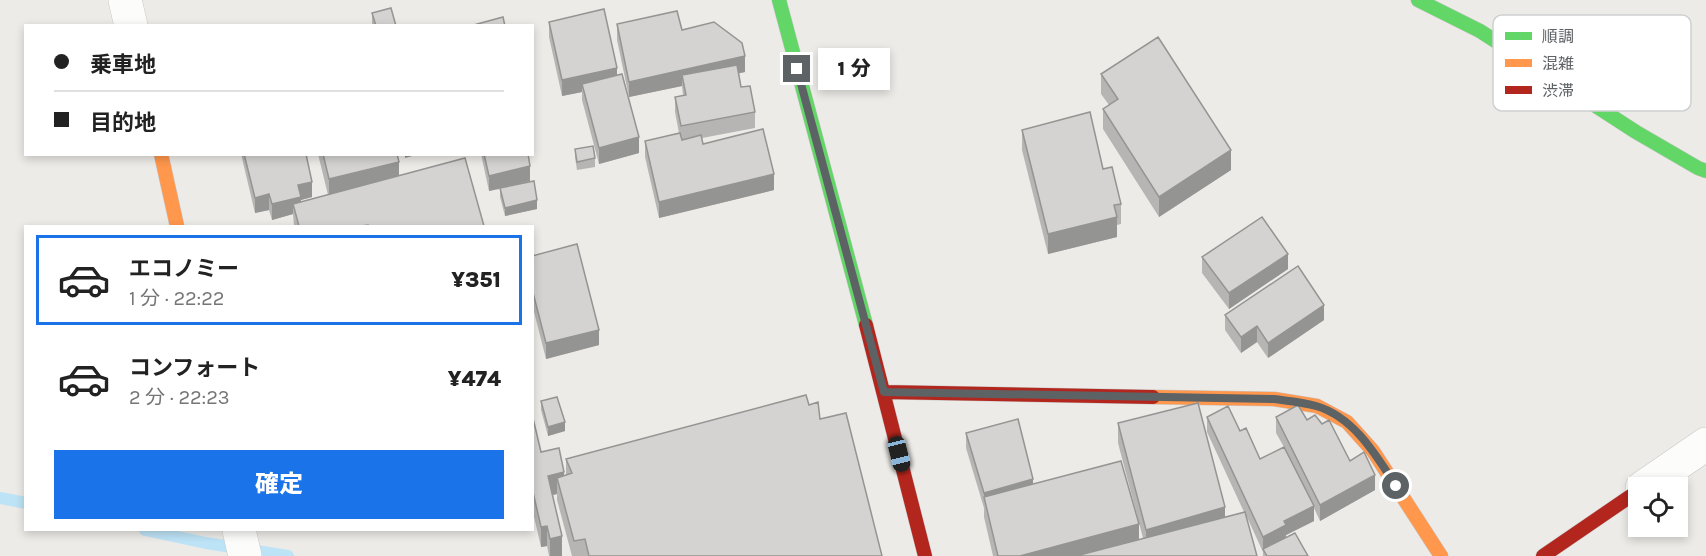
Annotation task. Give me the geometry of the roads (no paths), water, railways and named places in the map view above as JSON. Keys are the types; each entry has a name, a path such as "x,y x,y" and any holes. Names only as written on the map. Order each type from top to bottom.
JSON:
{"street":[{"path":"125,0 131,24"},
{"path":"779,0 884,392 925,556"},
{"path":"1418,0 1493,39"},
{"path":"1604,111 1706,171"},
{"path":"161,156 177,225"},
{"path":"884,392 1274,399 1317,406 1347,422 1373,452 1442,556"},
{"path":"1658,477 1706,444"},
{"path":"1543,556 1628,498"},
{"path":"239,531 245,556"}],"waterway":[{"path":"0,498 24,503"},
{"path":"150,531 288,556"}]}
